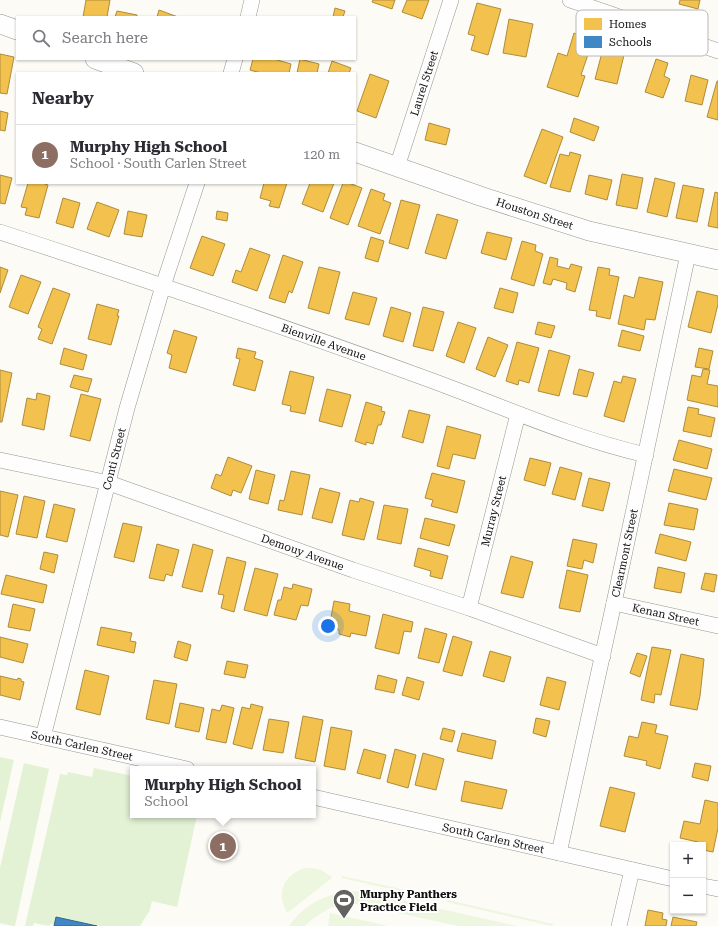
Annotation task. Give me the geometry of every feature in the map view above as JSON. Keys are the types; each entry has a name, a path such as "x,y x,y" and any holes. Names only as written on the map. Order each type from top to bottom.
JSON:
{"street":[{"path":"248,16 252,0"},
{"name":"Laurel Street","path":"397,167 451,0"},
{"path":"570,0 599,10"},
{"path":"0,24 16,30"},
{"path":"708,48 718,51"},
{"path":"98,60 131,72"},
{"path":"231,72 235,60"},
{"name":"Houston Street","path":"356,152 480,196 589,231 718,260"},
{"name":"Conti Street","path":"43,737 127,408 163,286 197,184"},
{"name":"Bienville Avenue","path":"0,232 163,286 423,377 565,432 614,448 646,455"},
{"name":"Clearmont Street","path":"559,852 603,656 688,254"},
{"name":"Murray Street","path":"469,608 518,414"},
{"name":"Demouy Avenue","path":"0,460 109,483 353,570 469,608 603,656"},
{"name":"Kenan Street","path":"614,603 718,626"},
{"name":"South Carlen Street","path":"0,727 174,766"},
{"name":"South Carlen Street","path":"316,798 670,878"},
{"path":"619,926 632,870"},
{"path":"706,887 718,889"}],"green space":[{"path":"0,757 14,760 0,822"},
{"path":"24,763 49,769 15,926 13,926 0,923 0,868"},
{"path":"94,768 130,775 130,818 196,818 177,907 152,901 149,913 140,926 97,926 56,917 54,924 50,924 49,926 34,923 33,926 25,926 60,774 67,775 68,772 92,777"},
{"path":"305,868 320,870 332,878 287,913 282,899 284,886 291,875"},
{"path":"342,876 432,896 431,898 342,878"},
{"path":"358,891 517,926 458,926 357,904 337,906 328,909 311,920 305,926 289,926 303,911 319,900 328,896"},
{"path":"448,900 553,924 552,926 447,902"},
{"name":"Murphy Panthers Practice Field","path":"330,913 388,926 328,926"}],"building: Homes":[{"path":"86,0 110,0 107,16 83,16"},
{"path":"373,0 395,0 392,9 372,2"},
{"path":"407,0 429,0 422,19 402,12"},
{"path":"680,0 700,0 698,9 679,4"},
{"path":"477,3 501,9 488,55 471,50 475,36 468,34"},
{"path":"335,8 345,11 343,16 333,16"},
{"path":"159,10 175,16 157,16"},
{"path":"117,11 137,15 137,16 115,16"},
{"path":"509,19 533,24 526,57 503,53"},
{"path":"574,33 576,34 576,56 588,56 581,75 585,76 578,97 547,87 558,53 567,56"},
{"path":"0,54 14,57 7,94 0,93"},
{"path":"601,56 624,56 617,84 595,79"},
{"path":"656,59 668,63 664,76 670,79 663,98 645,92"},
{"path":"253,60 277,60 291,64 289,72 257,72 250,70"},
{"path":"300,60 319,64 317,72 297,72"},
{"path":"332,61 351,68 349,72 328,72"},
{"path":"370,74 389,81 376,118 357,111"},
{"path":"691,75 708,80 702,105 685,101"},
{"path":"718,81 718,120 707,117"},
{"path":"0,111 8,113 5,131 0,130"},
{"path":"574,118 599,127 594,141 570,132"},
{"path":"429,123 450,129 446,145 425,140"},
{"path":"542,129 563,137 546,184 524,176"},
{"path":"570,152 581,155 570,192 550,187 560,154 569,156"},
{"path":"622,174 643,178 637,209 616,205"},
{"path":"0,175 12,178 5,204 0,203"},
{"path":"589,175 612,180 607,200 585,194"},
{"path":"655,178 675,183 667,217 647,212"},
{"path":"28,184 48,185 39,218 25,215 27,208 21,207"},
{"path":"264,184 287,184 279,208 269,206 271,201 260,198"},
{"path":"310,184 334,184 323,212 302,204"},
{"path":"343,184 352,184 362,188 348,225 330,218"},
{"path":"683,185 704,189 697,222 676,218"},
{"path":"371,189 385,194 383,200 391,203 380,234 358,226"},
{"path":"715,192 718,193 718,228 708,226"},
{"path":"63,198 80,203 73,228 56,223"},
{"path":"401,200 420,205 408,249 389,243"},
{"path":"97,202 119,210 109,237 87,229"},
{"path":"128,211 147,215 142,237 124,234"},
{"path":"217,211 228,213 227,221 216,219"},
{"path":"437,214 458,220 446,259 425,253"},
{"path":"487,232 512,238 506,260 481,253"},
{"path":"202,236 225,244 213,276 190,268"},
{"path":"371,237 384,241 378,262 365,258"},
{"path":"522,241 536,245 535,251 543,254 534,286 511,279"},
{"path":"250,248 270,255 257,291 232,282 236,270 241,272"},
{"path":"283,255 303,262 292,293 289,291 285,303 269,298"},
{"path":"550,257 558,259 557,266 569,269 571,264 582,267 575,292 566,289 567,283 553,279 551,285 543,283"},
{"path":"0,267 8,270 0,293"},
{"path":"319,267 340,272 329,314 308,308"},
{"path":"598,267 610,269 609,275 619,277 610,319 596,316 597,311 589,310"},
{"path":"21,275 41,282 28,314 9,307"},
{"path":"639,277 663,282 655,320 646,319 644,330 618,324 624,295 634,298"},
{"path":"53,288 70,294 52,344 38,339 42,329 38,327"},
{"path":"500,288 518,293 513,313 494,308"},
{"path":"697,291 718,296 718,304 711,333 688,327"},
{"path":"353,292 377,298 369,325 345,319"},
{"path":"97,304 119,310 117,316 119,316 111,345 88,339"},
{"path":"391,307 411,313 403,342 383,336"},
{"path":"423,307 444,312 433,351 413,346"},
{"path":"458,322 476,328 464,363 446,356"},
{"path":"538,322 555,326 551,338 535,334"},
{"path":"174,330 197,337 186,373 169,368 172,355 167,353"},
{"path":"622,330 644,336 640,351 618,346"},
{"path":"488,337 508,345 495,377 476,369"},
{"path":"517,342 539,348 529,383 519,380 518,385 506,381"},
{"path":"64,348 87,355 83,370 60,364"},
{"path":"238,348 256,352 254,358 263,361 255,391 233,385 240,359 236,358"},
{"path":"699,348 713,351 709,369 695,367"},
{"path":"549,350 570,356 559,396 538,391"},
{"path":"579,369 594,373 587,397 573,394"},
{"path":"703,369 710,370 707,384 718,386 718,407 687,400 692,375 701,377"},
{"path":"0,370 12,373 2,422 0,422"},
{"path":"290,371 314,377 305,414 290,411 291,406 282,404"},
{"path":"74,375 92,379 88,392 70,387"},
{"path":"623,376 636,379 624,422 604,416 614,381 621,383"},
{"path":"327,389 351,395 342,427 319,421"},
{"path":"37,393 50,396 44,430 22,425 27,398 36,400"},
{"path":"81,394 101,399 90,441 70,436"},
{"path":"366,402 382,407 381,411 385,412 381,425 378,425 373,444 366,442 366,445 355,441"},
{"path":"688,407 699,409 698,414 715,418 711,437 683,431"},
{"path":"409,410 430,415 423,443 402,437"},
{"path":"447,426 481,435 475,459 453,454 449,469 437,466"},
{"path":"679,440 712,449 707,469 673,460"},
{"path":"228,457 252,466 241,493 233,490 231,496 211,488 216,474 221,476"},
{"path":"530,458 551,463 545,486 524,480"},
{"path":"560,467 582,473 575,500 552,494"},
{"path":"674,469 712,478 706,500 668,491"},
{"path":"256,470 275,475 268,504 249,499"},
{"path":"291,471 310,475 302,515 278,510 280,500 284,501"},
{"path":"432,473 465,481 457,513 431,506 433,500 425,498"},
{"path":"589,478 610,483 603,511 582,506"},
{"path":"320,488 340,493 332,523 312,518"},
{"path":"0,491 18,495 8,537 0,535"},
{"path":"24,496 45,501 37,538 16,534"},
{"path":"360,498 374,502 364,540 342,535 350,500 359,502"},
{"path":"669,503 698,509 694,530 664,525"},
{"path":"54,504 75,509 67,542 46,537"},
{"path":"384,505 408,509 401,544 377,539"},
{"path":"425,518 455,525 449,546 420,538"},
{"path":"123,523 142,527 134,562 114,557"},
{"path":"660,534 691,542 686,561 655,553"},
{"path":"573,539 597,544 593,563 584,560 582,569 567,566"},
{"path":"157,544 179,550 172,576 166,574 164,581 149,578"},
{"path":"193,544 213,550 202,592 182,587"},
{"path":"418,548 448,556 442,579 430,576 431,571 414,566"},
{"path":"44,552 58,555 54,573 40,569"},
{"path":"511,556 533,562 523,598 501,593"},
{"path":"227,557 246,562 234,612 221,608 224,595 218,594"},
{"path":"658,567 685,573 681,593 654,588"},
{"path":"255,568 278,574 267,616 244,610"},
{"path":"567,570 588,575 580,612 559,608"},
{"path":"705,573 717,575 714,592 701,589"},
{"path":"6,575 47,585 43,603 1,594"},
{"path":"293,584 312,589 308,606 301,605 296,620 274,615 278,600 281,600 284,587 292,589"},
{"path":"334,601 350,604 349,611 370,616 366,636 351,633 350,637 339,634 339,630 329,628"},
{"path":"13,604 35,609 30,631 8,627"},
{"path":"383,614 413,622 411,632 404,631 399,654 375,648"},
{"path":"101,627 132,633 130,641 136,642 134,653 97,645"},
{"path":"425,628 447,634 439,663 418,658"},
{"path":"453,636 472,642 462,676 443,671"},
{"path":"0,637 28,644 23,663 0,657"},
{"path":"178,641 191,645 187,661 174,657"},
{"path":"652,647 671,650 661,695 655,694 654,703 641,700"},
{"path":"490,651 511,657 504,682 483,676"},
{"path":"637,653 647,656 640,677 630,673"},
{"path":"681,654 704,659 697,710 670,705"},
{"path":"227,661 248,665 245,678 224,674"},
{"path":"85,670 109,676 100,715 76,709"},
{"path":"378,675 397,680 394,693 375,689"},
{"path":"0,676 17,680 18,678 24,682 20,700 0,695"},
{"path":"407,677 424,682 419,700 402,695"},
{"path":"547,677 566,682 559,710 540,705"},
{"path":"154,680 177,684 169,724 146,719"},
{"path":"180,703 204,708 199,732 175,727"},
{"path":"251,704 263,707 252,749 233,744 242,707 250,709"},
{"path":"222,705 234,708 226,743 206,739 212,709 220,711"},
{"path":"303,716 323,720 315,762 295,758"},
{"path":"536,718 550,721 546,737 533,733"},
{"path":"269,719 289,722 283,753 263,750"},
{"path":"642,722 657,725 655,733 668,736 660,769 646,765 647,761 624,756 629,736 638,738"},
{"path":"331,727 352,731 345,770 324,766"},
{"path":"443,728 455,731 452,742 440,739"},
{"path":"462,733 496,741 492,759 457,751"},
{"path":"364,749 386,755 380,779 357,773"},
{"path":"395,749 416,755 408,788 387,782"},
{"path":"423,753 444,759 436,790 415,785"},
{"path":"695,763 711,766 708,781 692,777"},
{"path":"465,781 507,790 502,809 461,801"},
{"path":"610,787 635,793 625,832 600,826"},
{"path":"705,800 718,803 718,828 713,852 706,851 706,842 698,842 680,838 684,821 700,824"},
{"path":"648,910 663,913 662,919 667,920 666,926 645,926"},
{"path":"673,917 697,922 696,926 671,926"}],"building: Schools":[{"path":"56,917 97,926 54,926"}],"place":[{"name":"Murphy High School","path":"223,846"},
{"name":"Murphy Panthers Practice Field","path":"344,920"}]}
